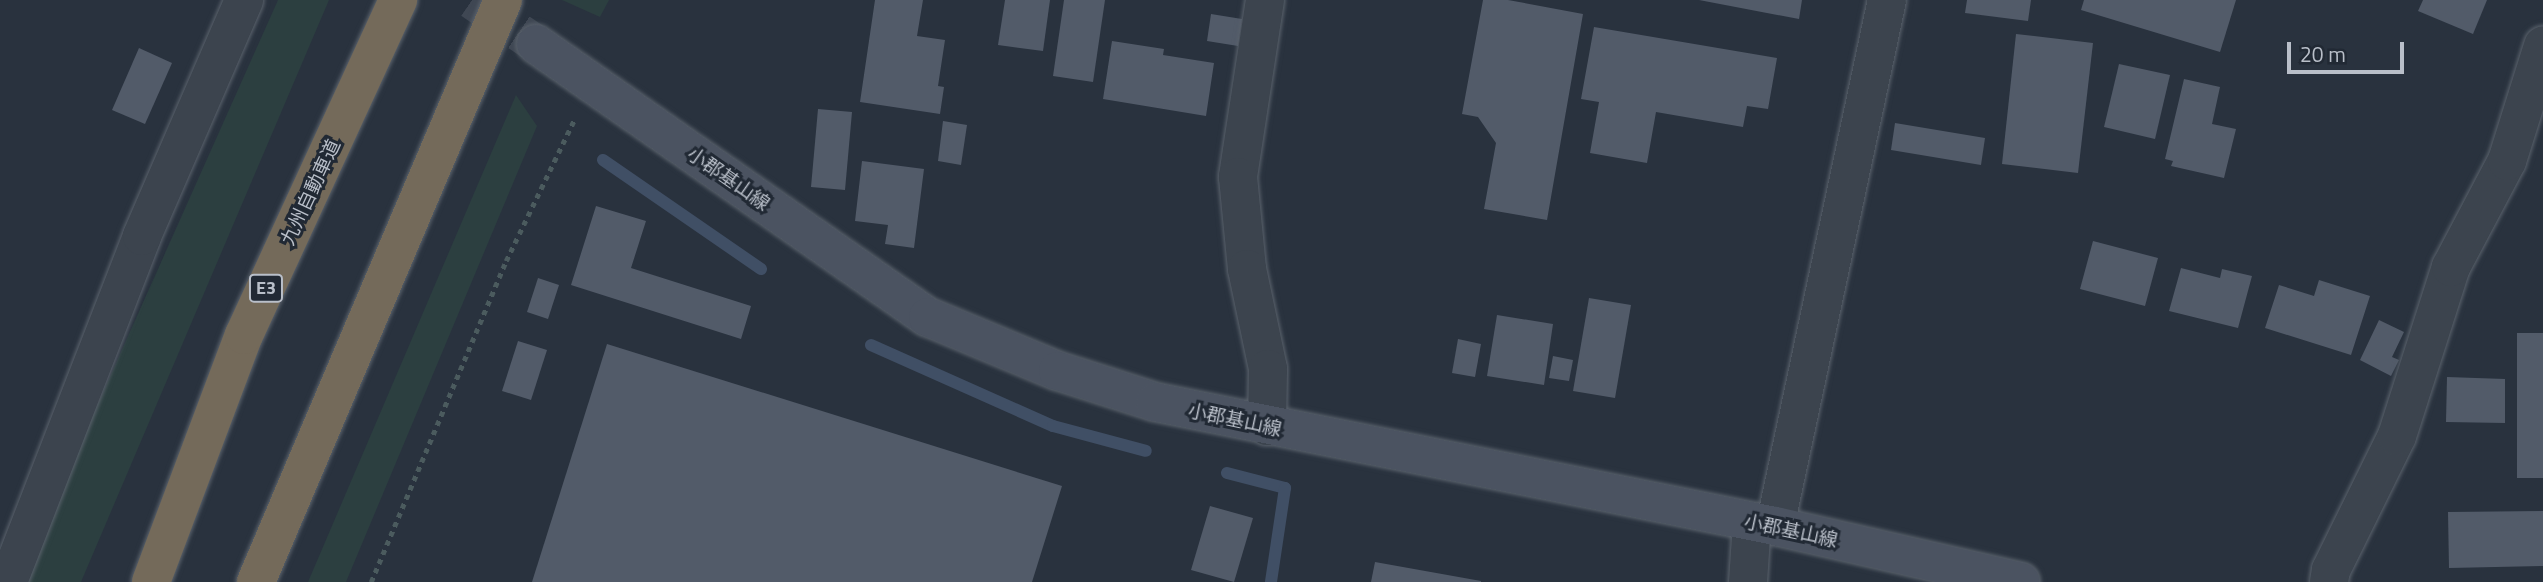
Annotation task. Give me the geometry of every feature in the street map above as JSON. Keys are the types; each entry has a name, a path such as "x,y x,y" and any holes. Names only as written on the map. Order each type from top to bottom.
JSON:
{"highway":[{"name":"九州自動車道","path":"151,582 244,335 398,0"},
{"path":"256,582 503,0"}],"main road":[{"name":"小郡基山線","path":"536,44 928,317 1058,371 1155,402 1763,524 2021,582"}],"street":[{"path":"8,582 142,236 244,0"},
{"path":"1265,0 1238,177 1247,269 1268,369 1267,426"},
{"path":"1748,582 1887,0"},
{"path":"2329,582 2331,570 2397,436 2451,267 2507,161 2543,46"}],"path":[{"path":"371,582 506,261 592,82"}],"shaded area":[{"path":"278,0 329,0 81,582 24,582 42,529"},
{"path":"562,0 609,0 600,17"},
{"path":"516,95 537,126 346,582 308,582"}],"building":[{"path":"875,0 923,0 917,36 945,40 938,86 944,87 940,114 860,102"},
{"path":"1005,0 1050,0 1043,51 998,45"},
{"path":"1064,0 1105,0 1093,82 1053,76"},
{"path":"1483,0 1508,0 1583,14 1547,220 1484,209 1496,143 1478,117 1462,114"},
{"path":"1699,0 1802,0 1799,19"},
{"path":"1967,0 2031,0 2028,21 1965,13"},
{"path":"2084,0 2236,0 2220,52 2081,10"},
{"path":"2423,0 2487,0 2473,34 2418,11"},
{"path":"1211,14 1242,19 1238,46 1207,41"},
{"path":"1594,27 1777,58 1768,109 1747,106 1743,127 1656,112 1647,163 1590,153 1599,102 1581,99"},
{"path":"2016,34 2093,43 2078,173 2002,164"},
{"path":"1112,41 1164,49 1163,55 1214,63 1206,116 1103,99"},
{"path":"139,48 172,63 145,124 112,110"},
{"path":"2119,64 2170,75 2155,139 2104,127"},
{"path":"2184,79 2220,87 2212,124 2236,129 2224,178 2171,166 2173,161 2165,159"},
{"path":"818,109 852,112 845,190 811,187"},
{"path":"943,121 967,125 961,165 938,161"},
{"path":"1895,123 1985,138 1981,165 1891,150"},
{"path":"862,161 924,169 914,248 885,244 888,225 855,221"},
{"path":"596,206 646,221 631,268 751,306 741,339 571,285"},
{"path":"2093,241 2158,258 2145,306 2080,289"},
{"path":"2181,268 2220,278 2222,269 2252,276 2238,328 2169,311"},
{"path":"538,278 559,285 548,319 527,312"},
{"path":"2319,280 2370,296 2351,355 2265,328 2279,285 2314,296"},
{"path":"1589,298 1631,305 1615,398 1573,391"},
{"path":"1497,315 1553,324 1544,385 1487,376"},
{"path":"2379,320 2404,332 2392,357 2399,360 2391,376 2360,360"},
{"path":"2517,333 2543,333 2543,478 2517,478"},
{"path":"1458,339 1481,344 1475,377 1452,373"},
{"path":"518,341 547,350 531,400 502,391"},
{"path":"607,344 1062,486 1032,582 532,582"},
{"path":"1553,356 1573,360 1569,381 1549,378"},
{"path":"2447,377 2505,379 2505,423 2446,422"},
{"path":"1210,506 1253,518 1234,582 1191,570"},
{"path":"2543,511 2543,566 2449,568 2448,512"},
{"path":"1375,562 1481,581 1481,582 1371,582"}],"waterway":[{"path":"603,160 761,269"},
{"path":"871,345 1053,426 1146,451"},
{"path":"1227,473 1285,488 1271,582"}],"tunnel":[{"path":"472,0 536,44"}]}
